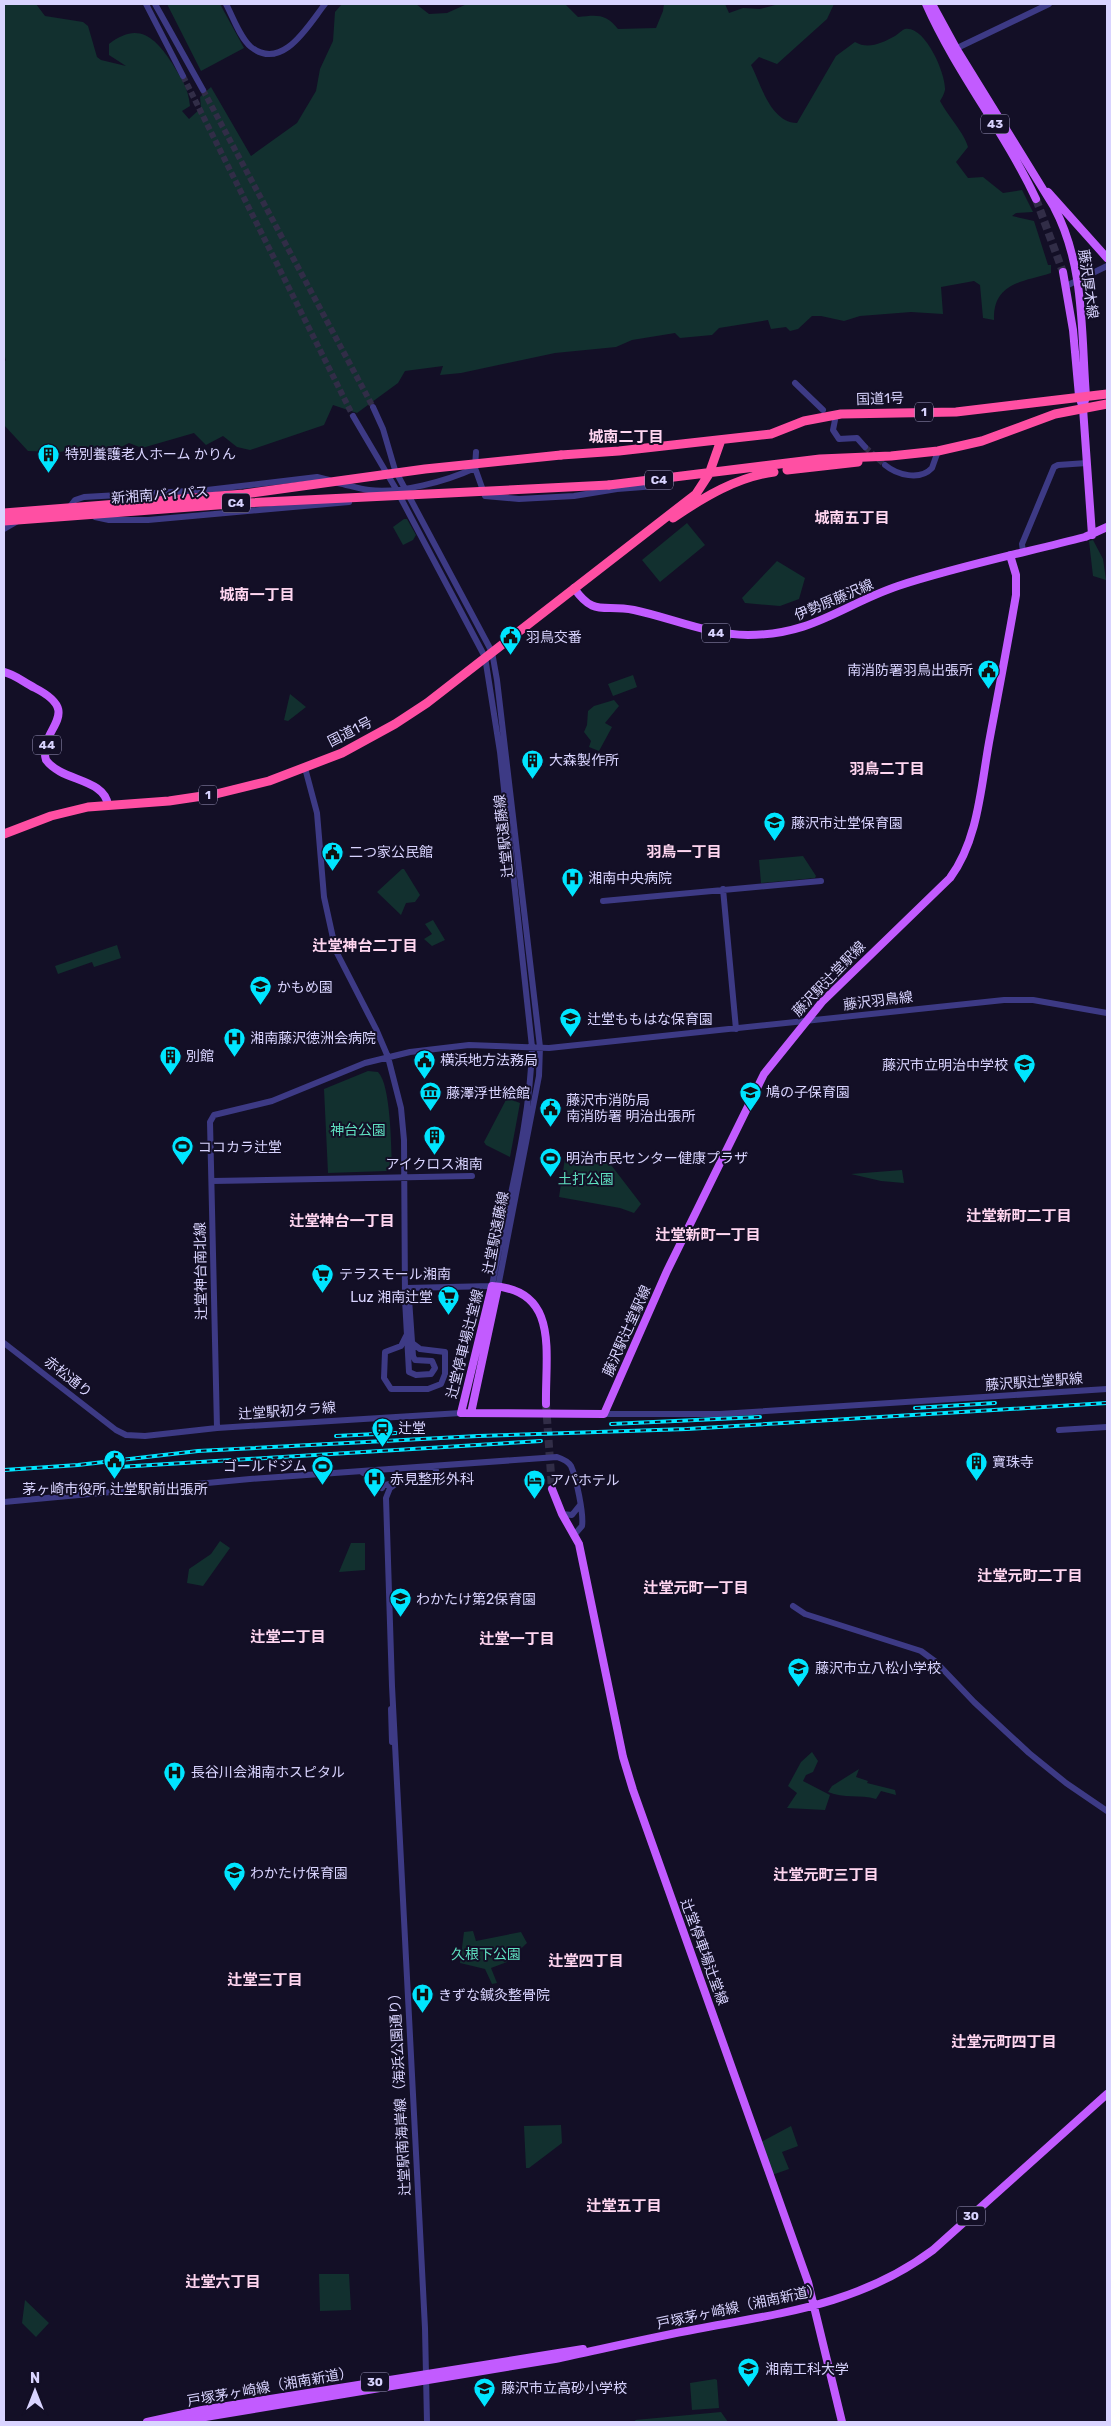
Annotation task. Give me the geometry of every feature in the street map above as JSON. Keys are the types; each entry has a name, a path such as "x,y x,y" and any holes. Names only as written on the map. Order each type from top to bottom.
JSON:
{"highway":[{"name":"国道1号","path":"4,834 51,816 108,805 169,801 216,794 269,781 342,753 395,724 427,703 702,488 721,440 771,434 804,421 841,414 956,412 1107,394"},
{"name":"国道1号","path":"651,529 658,528 699,501 747,477 764,473 938,451 982,441 1041,418 1107,404"},
{"name":"新湘南バイパス","path":"4,513 244,494 425,469 721,440"},
{"name":"国道1号","path":"709,474 820,459 891,456"},
{"name":"C4","path":"685,478 709,474"},
{"name":"新湘南バイパス","path":"4,520 244,503 609,485 685,478"},
{"path":"685,478 694,482 695,486 688,498"}],"main road":[{"name":"藤沢厚木線","path":"926,4 1017,161 1036,199"},
{"name":"藤沢厚木線","path":"932,4 953,50 1032,173 1063,226 1073,255 1078,280 1083,408 1092,535"},
{"name":"藤沢厚木線","path":"1032,173 1107,258"},
{"name":"藤沢厚木線","path":"1063,272 1083,396"},
{"path":"1076,348 1074,294 1078,280"},
{"name":"伊勢原藤沢線","path":"574,588 583,600 594,607 633,610 719,633 769,634 816,624 899,586 1010,555 1092,535 1107,527"},
{"name":"藤沢駅辻堂駅線","path":"461,1413 604,1414 667,1270 756,1086 804,1022 882,942 950,878 961,862 970,841 979,800 1016,595 1016,576 1010,555"},
{"name":"44","path":"4,672 15,674 52,699 58,709 58,715 47,747 46,760 56,771 92,784 105,797 108,805"},
{"name":"辻堂停車場辻堂線","path":"495,1287 519,1291 532,1301 542,1317 545,1331 546,1404"},
{"name":"辻堂停車場辻堂線","path":"471,1413 495,1287"},
{"name":"辻堂停車場辻堂線","path":"461,1413 495,1287"},
{"name":"辻堂停車場辻堂線","path":"552,1489 562,1514 579,1544 623,1757 633,1790 790,2230 815,2306 842,2422"},
{"name":"戸塚茅ヶ崎線（湘南新道）","path":"147,2422 202,2410 555,2359 605,2346 815,2306 878,2284 914,2264 960,2226 1107,2094"},
{"name":"戸塚茅ヶ崎線（湘南新道）","path":"175,2422 426,2377"}],"street":[{"path":"146,4 183,76"},
{"path":"155,4 203,90"},
{"path":"226,4 250,46 268,54 282,52 291,46 325,4"},
{"path":"953,50 1049,4"},
{"path":"1066,286 1107,266"},
{"path":"795,383 823,410"},
{"name":"辻堂駅遠藤線","path":"373,407 383,429 395,470 489,655 510,773 540,1047 540,1076 495,1287"},
{"name":"辻堂駅遠藤線","path":"353,416 489,655 532,1047 531,1076 526,1111 495,1287"},
{"path":"835,420 833,430 839,439 856,438 865,447"},
{"path":"885,465 901,474 926,473 932,468 938,451"},
{"path":"476,452 475,468 485,496 574,496 618,489 669,485"},
{"path":"1023,552 1022,544 1054,467 1058,464 1087,463"},
{"path":"4,520 64,514 75,500 84,497 207,490 316,477 369,490 396,489 451,479 475,468"},
{"path":"4,528 14,522 45,519 92,516 109,520 148,520 355,502 369,490"},
{"path":"305,768 317,813 324,897 332,938 337,953 376,1029 388,1057 401,1108 404,1176 406,1335 409,1372 416,1375 431,1374 434,1371 434,1364 429,1360 414,1360 409,1299 406,1288"},
{"path":"603,901 821,881"},
{"path":"722,889 736,1029"},
{"name":"藤沢羽鳥線","path":"214,1115 256,1106 289,1096 333,1075 388,1057 435,1048 469,1045 540,1047 736,1029 1004,1000 1033,1000 1107,1013"},
{"name":"辻堂神台南北線","path":"214,1115 210,1122 218,1428"},
{"path":"212,1181 472,1176"},
{"path":"406,1288 495,1287"},
{"path":"406,1335 401,1346 385,1352 384,1378 391,1389 428,1388 441,1384 444,1380 445,1352 420,1349 412,1343"},
{"name":"赤松通り","path":"4,1343 116,1430"},
{"name":"藤沢駅辻堂駅線","path":"604,1414 720,1414 1107,1389"},
{"name":"辻堂駅初タラ線","path":"116,1430 126,1434 145,1436 218,1428 461,1413"},
{"path":"1059,1430 1107,1427"},
{"path":"4,1502 250,1479 557,1457 569,1463 580,1505 583,1520 582,1526 575,1534"},
{"path":"379,1484 433,1480 437,1475 435,1466"},
{"path":"377,1470 379,1484"},
{"path":"362,1472 372,1476 379,1484 386,1498"},
{"path":"386,1498 390,1488 398,1482"},
{"name":"辻堂駅南海岸線（海浜公園通り）","path":"386,1498 392,1696 391,1729 396,1758 428,2422"},
{"path":"562,1514 572,1515 580,1505"},
{"path":"793,1606 805,1614 921,1651 936,1662 974,1702 1029,1753 1066,1784 1107,1810"}],"green space":[{"path":"4,4 36,4 45,16 83,22 88,26 97,57 101,60 126,66 109,55 109,44 119,37 137,33 152,39 166,54 182,79 190,106 182,111 189,119 201,108 200,97 211,87 251,156 297,123 316,91 320,69 333,41 335,12 342,4 416,4 429,14 447,13 467,4 565,4 578,17 600,16 609,20 618,29 656,28 664,4 725,4 729,13 743,8 760,9 779,4 834,4 827,19 777,64 759,57 751,65 773,109 788,121 797,123 836,56 855,42 875,45 890,39 905,29 913,30 927,42 933,52 942,73 945,90 940,101 968,147 956,162 968,178 983,177 1003,193 1022,190 1033,212 1016,213 1012,216 1034,221 1048,265 1051,265 1051,273 1020,282 1004,291 998,298 994,320 983,318 980,285 974,281 941,287 943,314 911,312 860,316 844,321 812,316 798,329 790,331 786,327 771,329 768,320 719,328 712,335 680,338 675,333 632,340 616,347 555,353 461,373 440,375 443,366 405,371 398,383 357,413 333,405 324,425 250,450 237,447 223,436 206,445 194,433 142,448 129,443 109,453 100,446 59,452 28,451 4,425 4,359 6,361 4,353"},
{"path":"167,4 220,4 244,48 201,71"},
{"path":"407,519 416,535 413,540 403,545 393,527"},
{"path":"687,523 705,545 660,582 642,560"},
{"path":"1093,540 1103,559 1106,580 1093,576 1089,541"},
{"path":"777,561 805,578 799,599 780,606 745,603 742,598"},
{"path":"633,675 637,687 613,696 608,684"},
{"path":"290,694 306,707 288,721 284,720"},
{"path":"614,700 619,706 605,723 612,727 599,751 589,747 591,741 584,732 587,725 588,711 594,706"},
{"path":"803,856 816,876 815,878 761,883 759,860"},
{"path":"404,869 420,895 415,902 406,903 401,915 377,892"},
{"path":"433,920 445,940 432,946 424,939 432,934 425,924"},
{"path":"117,945 121,958 94,967 92,962 58,974 55,966"},
{"name":"神台公園","path":"368,1071 378,1072 386,1090 390,1117 392,1166 386,1171 328,1173 324,1089"},
{"path":"507,1098 520,1103 510,1157 486,1145 484,1142"},
{"name":"土打公園","path":"566,1152 608,1161 641,1204 634,1213 620,1208 559,1197"},
{"path":"902,1170 904,1183 881,1181 851,1174"},
{"path":"220,1541 230,1548 203,1586 187,1583 189,1569 211,1554"},
{"path":"351,1543 365,1543 365,1570 339,1572"},
{"path":"812,1752 818,1761 813,1772 806,1775 803,1781 830,1795 825,1810 787,1808 797,1793 788,1786 801,1762"},
{"path":"859,1769 856,1777 868,1781 867,1783 895,1790 896,1795 881,1791 876,1799 828,1792 832,1786"},
{"name":"久根下公園","path":"473,1931 476,1941 521,1932 527,1943 507,1962 491,1968 497,1983 492,1984 485,1969 460,1963 464,1932"},
{"path":"561,2125 562,2143 529,2168 526,2168 524,2126"},
{"path":"791,2126 798,2146 782,2152 789,2169 772,2175 761,2142"},
{"path":"319,2274 349,2274 351,2310 320,2311"},
{"path":"25,2300 49,2323 36,2337 22,2323"},
{"path":"717,2380 719,2408 692,2410 690,2383"},
{"path":"721,2412 728,2422 636,2422 635,2420"}],"tunnel":[{"path":"183,76 353,416"},
{"path":"203,90 373,407"},
{"path":"1036,199 1063,272"},
{"path":"865,447 885,465"},
{"path":"546,1404 552,1489"}],"railway":[{"path":"915,1408 995,1403"},
{"path":"4,1470 78,1465 198,1451 478,1436 687,1429 1107,1403"},
{"path":"611,1424 760,1417"},
{"path":"336,1436 396,1433"},
{"path":"119,1467 541,1441"}],"place":[{"name":"特別養護老人ホーム かりん","path":"49,473"},
{"name":"羽鳥交番","path":"510,656"},
{"name":"南消防署羽鳥出張所","path":"989,689"},
{"name":"大森製作所","path":"533,779"},
{"name":"藤沢市辻堂保育園","path":"775,842"},
{"name":"二つ家公民館","path":"333,871"},
{"name":"湘南中央病院","path":"572,897"},
{"name":"かもめ園","path":"261,1006"},
{"name":"辻堂ももはな保育園","path":"571,1038"},
{"name":"湘南藤沢徳洲会病院","path":"234,1057"},
{"name":"別館","path":"170,1075"},
{"name":"横浜地方法務局","path":"424,1079"},
{"name":"藤沢市立明治中学校","path":"1024,1084"},
{"name":"鳩の子保育園","path":"750,1111"},
{"name":"藤澤浮世絵館","path":"430,1112"},
{"name":"藤沢市消防局 南消防署 明治出張所","path":"550,1127"},
{"name":"アイクロス湘南","path":"434,1155"},
{"name":"ココカラ辻堂","path":"182,1166"},
{"name":"明治市民センター健康プラザ","path":"550,1177"},
{"name":"テラスモール湘南","path":"323,1293"},
{"name":"Luz 湘南辻堂","path":"449,1316"},
{"name":"辻堂","path":"382,1447"},
{"name":"茅ヶ崎市役所 辻堂駅前出張所","path":"115,1480"},
{"name":"寶珠寺","path":"976,1481"},
{"name":"ゴールドジム","path":"323,1485"},
{"name":"赤見整形外科","path":"374,1498"},
{"name":"アパホテル","path":"534,1499"},
{"name":"わかたけ第2保育園","path":"400,1618"},
{"name":"藤沢市立八松小学校","path":"799,1687"},
{"name":"長谷川会湘南ホスピタル","path":"175,1791"},
{"name":"わかたけ保育園","path":"234,1892"},
{"name":"きずな鍼灸整骨院","path":"422,2014"},
{"name":"湘南工科大学","path":"749,2388"},
{"name":"藤沢市立高砂小学校","path":"485,2407"}],"district":[{"name":"城南二丁目","path":"626,437"},
{"name":"城南五丁目","path":"852,518"},
{"name":"城南一丁目","path":"257,595"},
{"name":"羽鳥二丁目","path":"887,769"},
{"name":"羽鳥一丁目","path":"684,852"},
{"name":"辻堂神台二丁目","path":"365,946"},
{"name":"辻堂新町二丁目","path":"1019,1216"},
{"name":"辻堂神台一丁目","path":"342,1221"},
{"name":"辻堂新町一丁目","path":"708,1235"},
{"name":"辻堂元町二丁目","path":"1030,1576"},
{"name":"辻堂元町一丁目","path":"696,1588"},
{"name":"辻堂二丁目","path":"288,1637"},
{"name":"辻堂一丁目","path":"517,1639"},
{"name":"辻堂元町三丁目","path":"826,1875"},
{"name":"辻堂四丁目","path":"586,1961"},
{"name":"辻堂三丁目","path":"265,1980"},
{"name":"辻堂元町四丁目","path":"1004,2042"},
{"name":"辻堂五丁目","path":"624,2206"},
{"name":"辻堂六丁目","path":"223,2282"}]}
